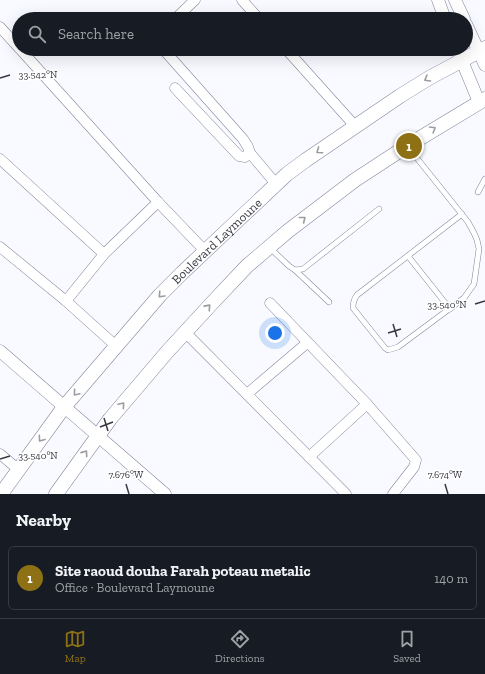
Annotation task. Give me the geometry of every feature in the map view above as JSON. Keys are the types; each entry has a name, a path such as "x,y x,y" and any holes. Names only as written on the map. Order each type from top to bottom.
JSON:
{"main road":[{"name":"Boulevard Laymoune","path":"1,494 64,407 160,295 205,250 276,184 296,168 458,56"},
{"path":"56,494 98,435 139,384 232,282 269,247 307,215 355,180 407,146 482,101"}],"street":[{"path":"182,12 195,0"},
{"path":"242,0 253,12"},
{"path":"438,0 442,12"},
{"path":"455,0 461,12"},
{"path":"0,26 12,39"},
{"path":"473,35 482,50 485,65"},
{"path":"27,56 158,202 205,250"},
{"path":"169,56 242,139 248,147 250,153 276,184"},
{"path":"292,56 355,126"},
{"path":"460,56 482,101"},
{"path":"174,88 239,156 245,157 250,153"},
{"path":"0,159 104,254"},
{"path":"66,301 104,254 158,202"},
{"path":"0,247 66,301 116,346"},
{"path":"270,303 366,404 416,460 414,467 394,494"},
{"path":"185,332 346,494"},
{"path":"247,394 307,343"},
{"path":"0,351 165,494"},
{"path":"309,458 366,404"},
{"path":"0,454 19,470"}],"lane":[{"path":"407,146 462,214 468,222 477,240 479,249 474,284 464,298 398,348 388,350 353,308 354,299 357,295 462,214"},
{"path":"478,192 485,179"},
{"path":"295,270 302,269 379,209"},
{"path":"269,247 329,302"},
{"path":"408,256 450,309"}],"place":[{"name":"Site raoud douha Farah poteau metalic","path":"409,146"}]}
